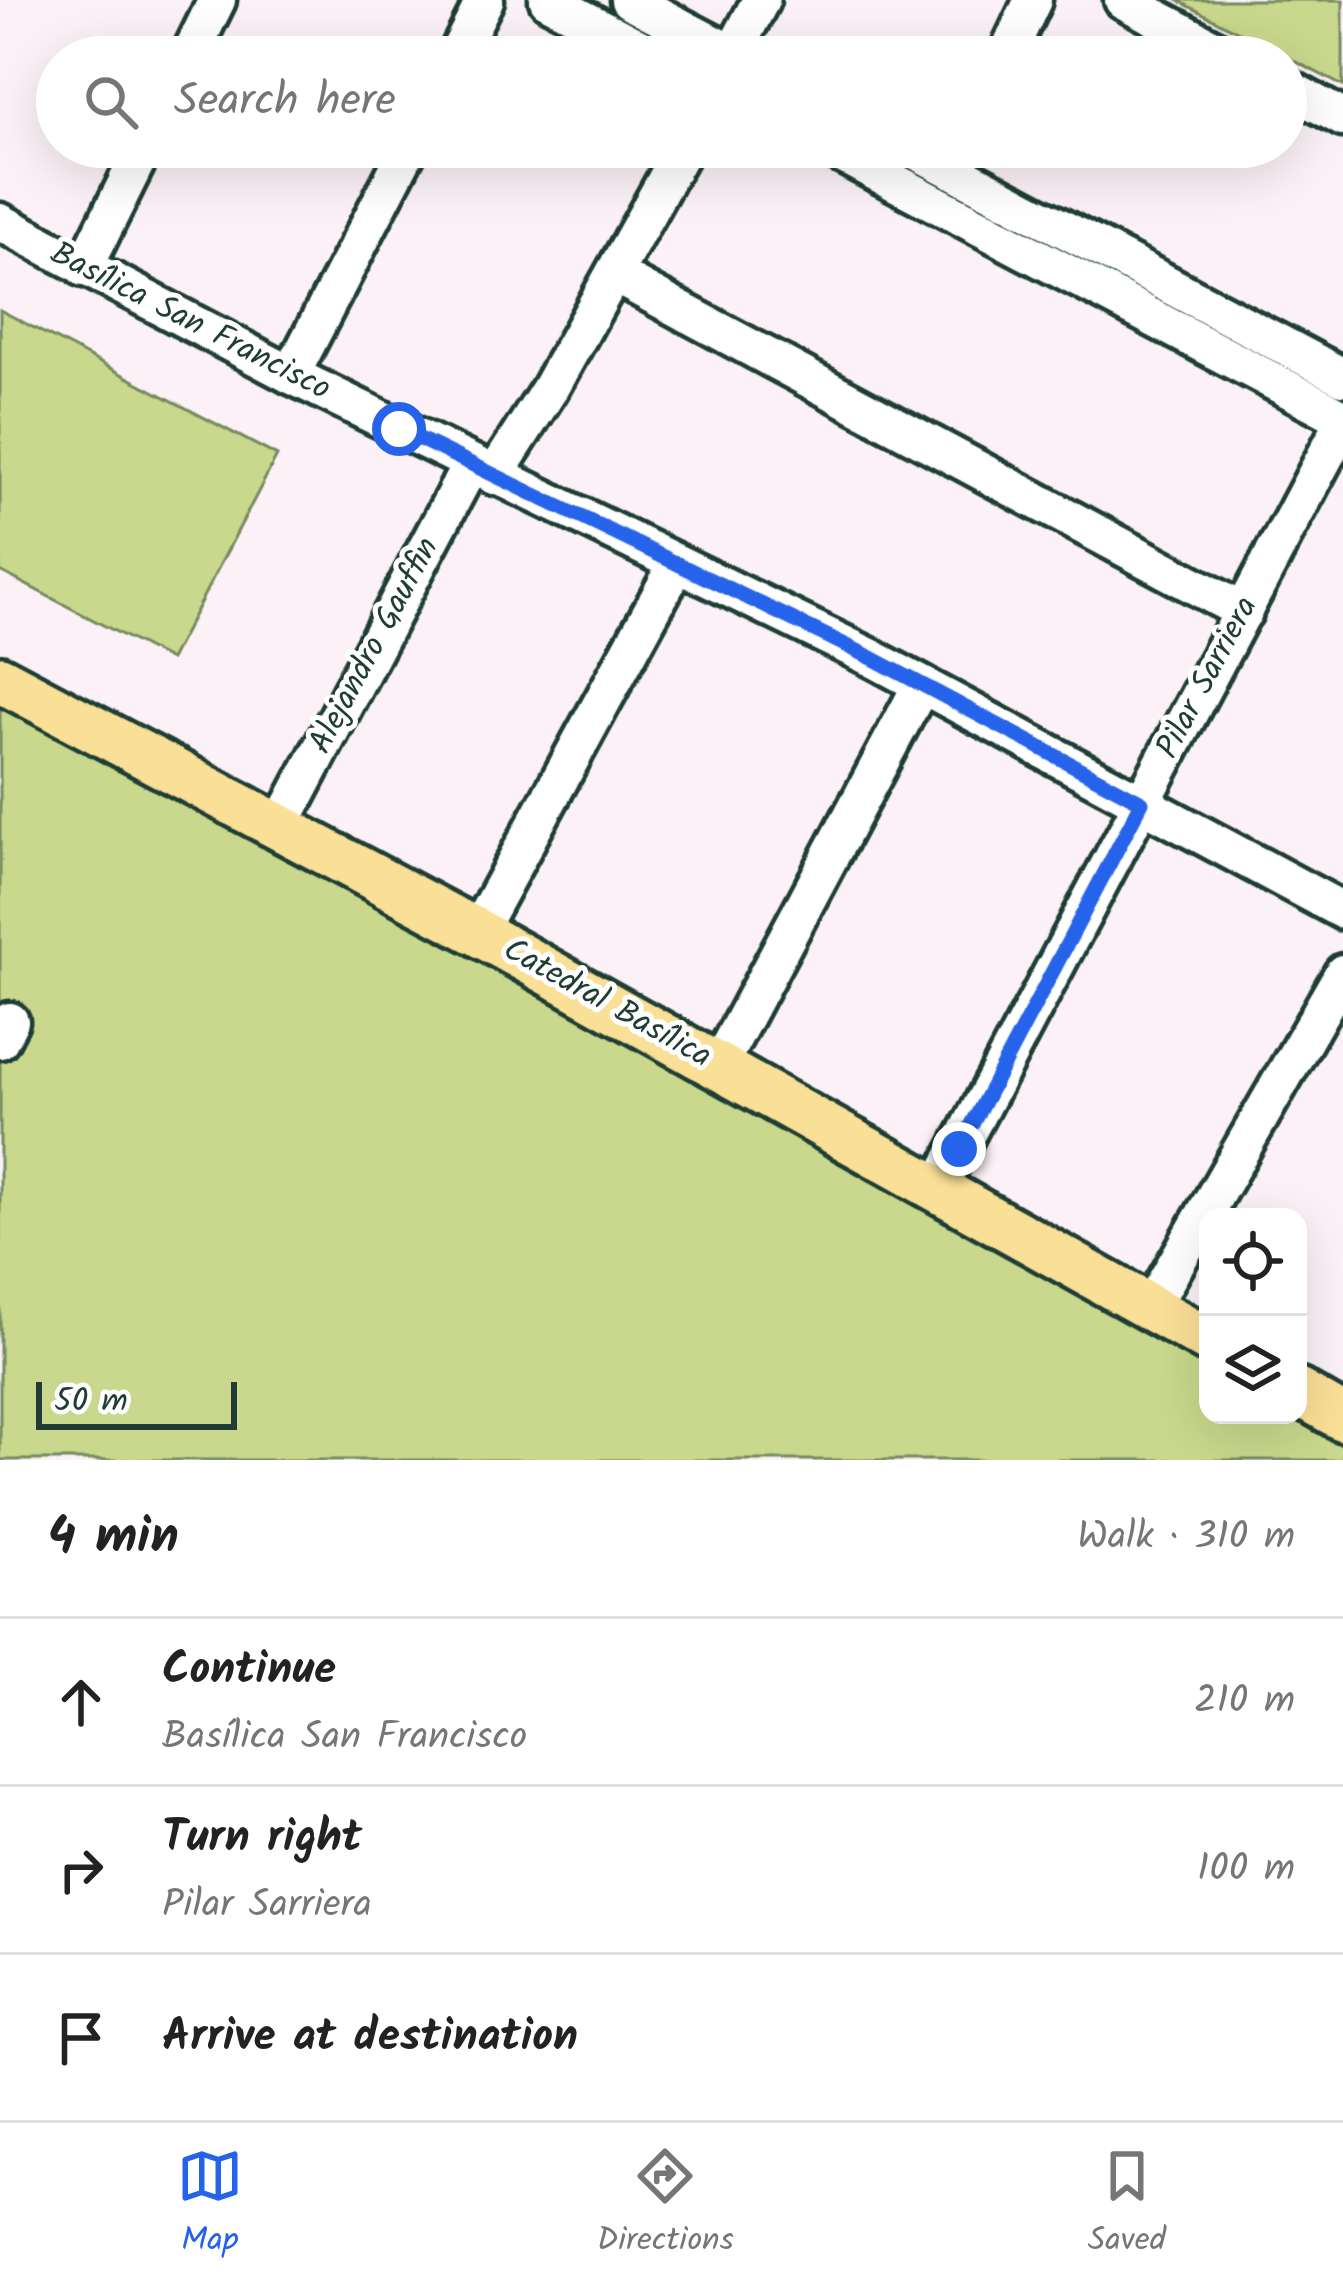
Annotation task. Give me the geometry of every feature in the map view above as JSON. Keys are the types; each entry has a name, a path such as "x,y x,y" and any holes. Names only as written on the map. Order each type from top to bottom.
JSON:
{"main road":[{"name":"Catedral Basílica","path":"0,679 477,932 1199,1335"},
{"path":"1307,1397 1343,1418"}],"street":[{"path":"200,36 218,0"},
{"path":"467,36 485,0"},
{"path":"548,0 616,36"},
{"path":"629,0 696,36"},
{"path":"744,36 761,0"},
{"path":"1016,36 1033,0"},
{"path":"1123,0 1190,36"},
{"path":"1307,98 1343,118"},
{"path":"84,268 134,168"},
{"path":"291,375 398,168"},
{"name":"Alejandro Gauffin","path":"280,827 482,470 614,275 672,168"},
{"path":"868,168 1343,420"},
{"path":"975,168 1343,377"},
{"name":"Basílica San Francisco","path":"0,222 291,375 921,686 1343,911"},
{"path":"614,275 1244,612"},
{"name":"Pilar Sarriera","path":"938,1188 1343,420"},
{"path":"477,932 676,566"},
{"path":"719,1065 921,686"},
{"path":"1151,1307 1343,973"}],"green space":[{"path":"1177,0 1343,0 1343,86 1307,67 1307,36 1246,36"},
{"path":"0,310 277,456 170,660 0,571"},
{"path":"0,687 1199,1352 1199,1424 1307,1424 1307,1418 1343,1431 1343,1460 0,1460"}],"route":[{"path":"399,429 872,658 1142,802 959,1149"}]}
